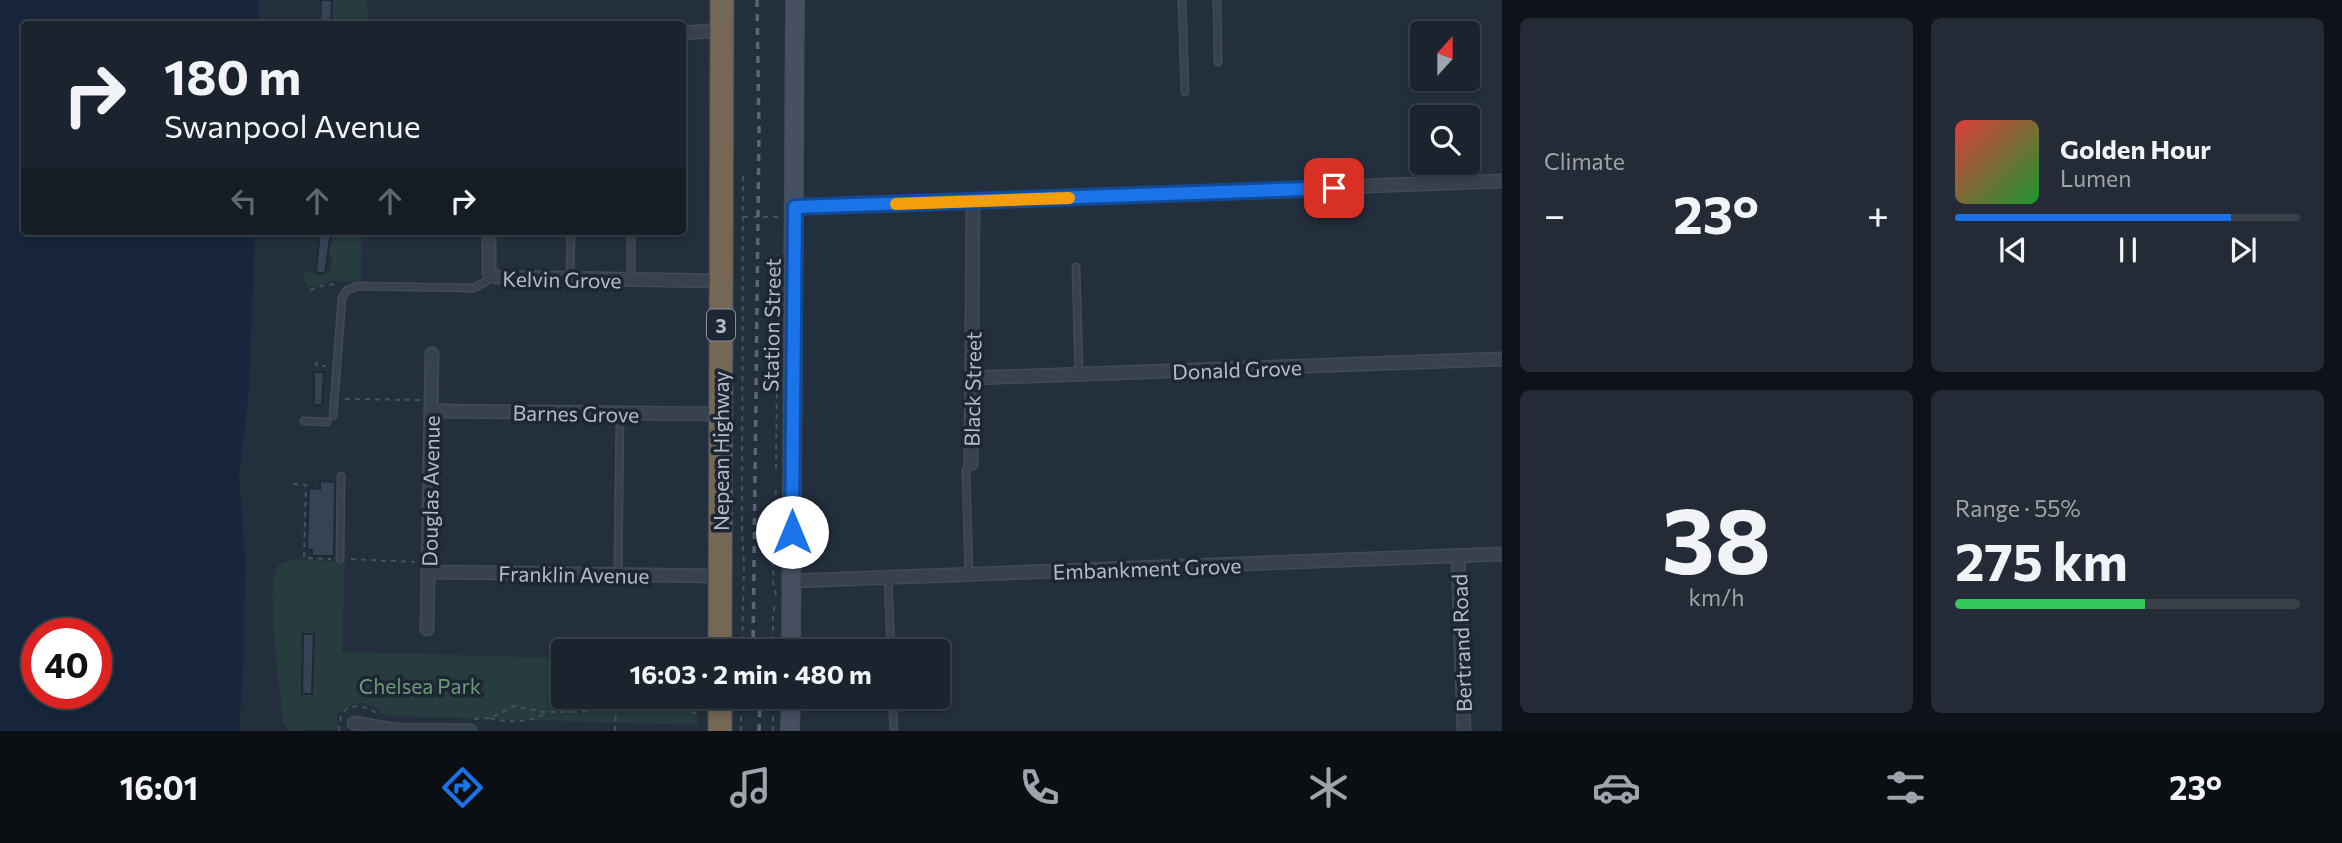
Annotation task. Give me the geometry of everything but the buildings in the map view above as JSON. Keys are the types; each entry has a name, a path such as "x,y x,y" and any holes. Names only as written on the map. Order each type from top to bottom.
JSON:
{"highway":[{"name":"Nepean Highway","path":"720,639 722,0"},
{"path":"720,709 720,731"}],"street":[{"name":"Station Street","path":"791,639 788,212 795,0"},
{"path":"686,33 723,30"},
{"path":"788,212 973,201 1502,181"},
{"name":"Black Street","path":"971,464 973,201"},
{"path":"489,235 489,267 490,274 494,277"},
{"name":"Kelvin Grove","path":"494,277 722,281"},
{"name":"Douglas Avenue","path":"427,629 432,354"},
{"name":"Donald Grove","path":"972,378 1502,359"},
{"name":"Barnes Grove","path":"431,406 720,414"},
{"name":"Embankment Grove","path":"792,581 1502,554"},
{"name":"Bertrand Road","path":"1458,555 1464,731"},
{"name":"Franklin Avenue","path":"429,572 719,576"},
{"path":"790,709 790,731"},
{"path":"354,723 395,730 471,725"}],"lane":[{"path":"1182,0 1185,92"},
{"path":"1217,0 1219,62"},
{"path":"570,235 570,279"},
{"path":"631,235 631,280"},
{"path":"1076,267 1079,375"},
{"name":"Kelvin Grove","path":"334,399 342,298 349,288 474,288 494,277"},
{"path":"333,416 334,399"},
{"path":"618,573 620,413"},
{"path":"304,421 327,422"},
{"name":"Black Street","path":"968,575 966,470 971,464"},
{"path":"340,559 341,476"},
{"path":"888,578 891,639"},
{"path":"893,709 894,731"}],"path":[{"path":"742,639 743,175"},
{"path":"742,217 788,212"},
{"path":"310,290 331,284"},
{"path":"317,362 317,366 329,367"},
{"path":"334,399 431,406"},
{"path":"340,731 343,715 354,706 364,706 382,716"},
{"path":"471,725 514,706 545,712 616,709 683,710 699,714"},
{"path":"615,731 616,709"},
{"path":"741,709 741,731"},
{"path":"773,709 773,731"},
{"path":"489,718 502,721 537,719 545,712"}],"green space":[{"path":"333,0 367,0 368,21 332,21"},
{"path":"333,235 362,235 361,281 330,281 317,287 308,286 303,276 305,271 322,276 330,271 332,256 328,255"},
{"name":"Chelsea Park","path":"293,559 345,562 342,652 551,658 551,709 697,709 698,725 386,716 372,706 362,703 337,714 337,731 289,731 283,722 273,615 274,576 278,566"}],"water":[{"path":"0,0 259,0 259,21 21,21 21,235 255,235 249,390 239,477 245,555 244,657 239,731 0,731"}],"railway":[{"path":"753,639 759,131 757,0"},
{"path":"759,731 760,709"}],"slow traffic":[{"path":"896,204 1069,198"}],"route":[{"path":"792,532 795,207 1334,188"}]}
